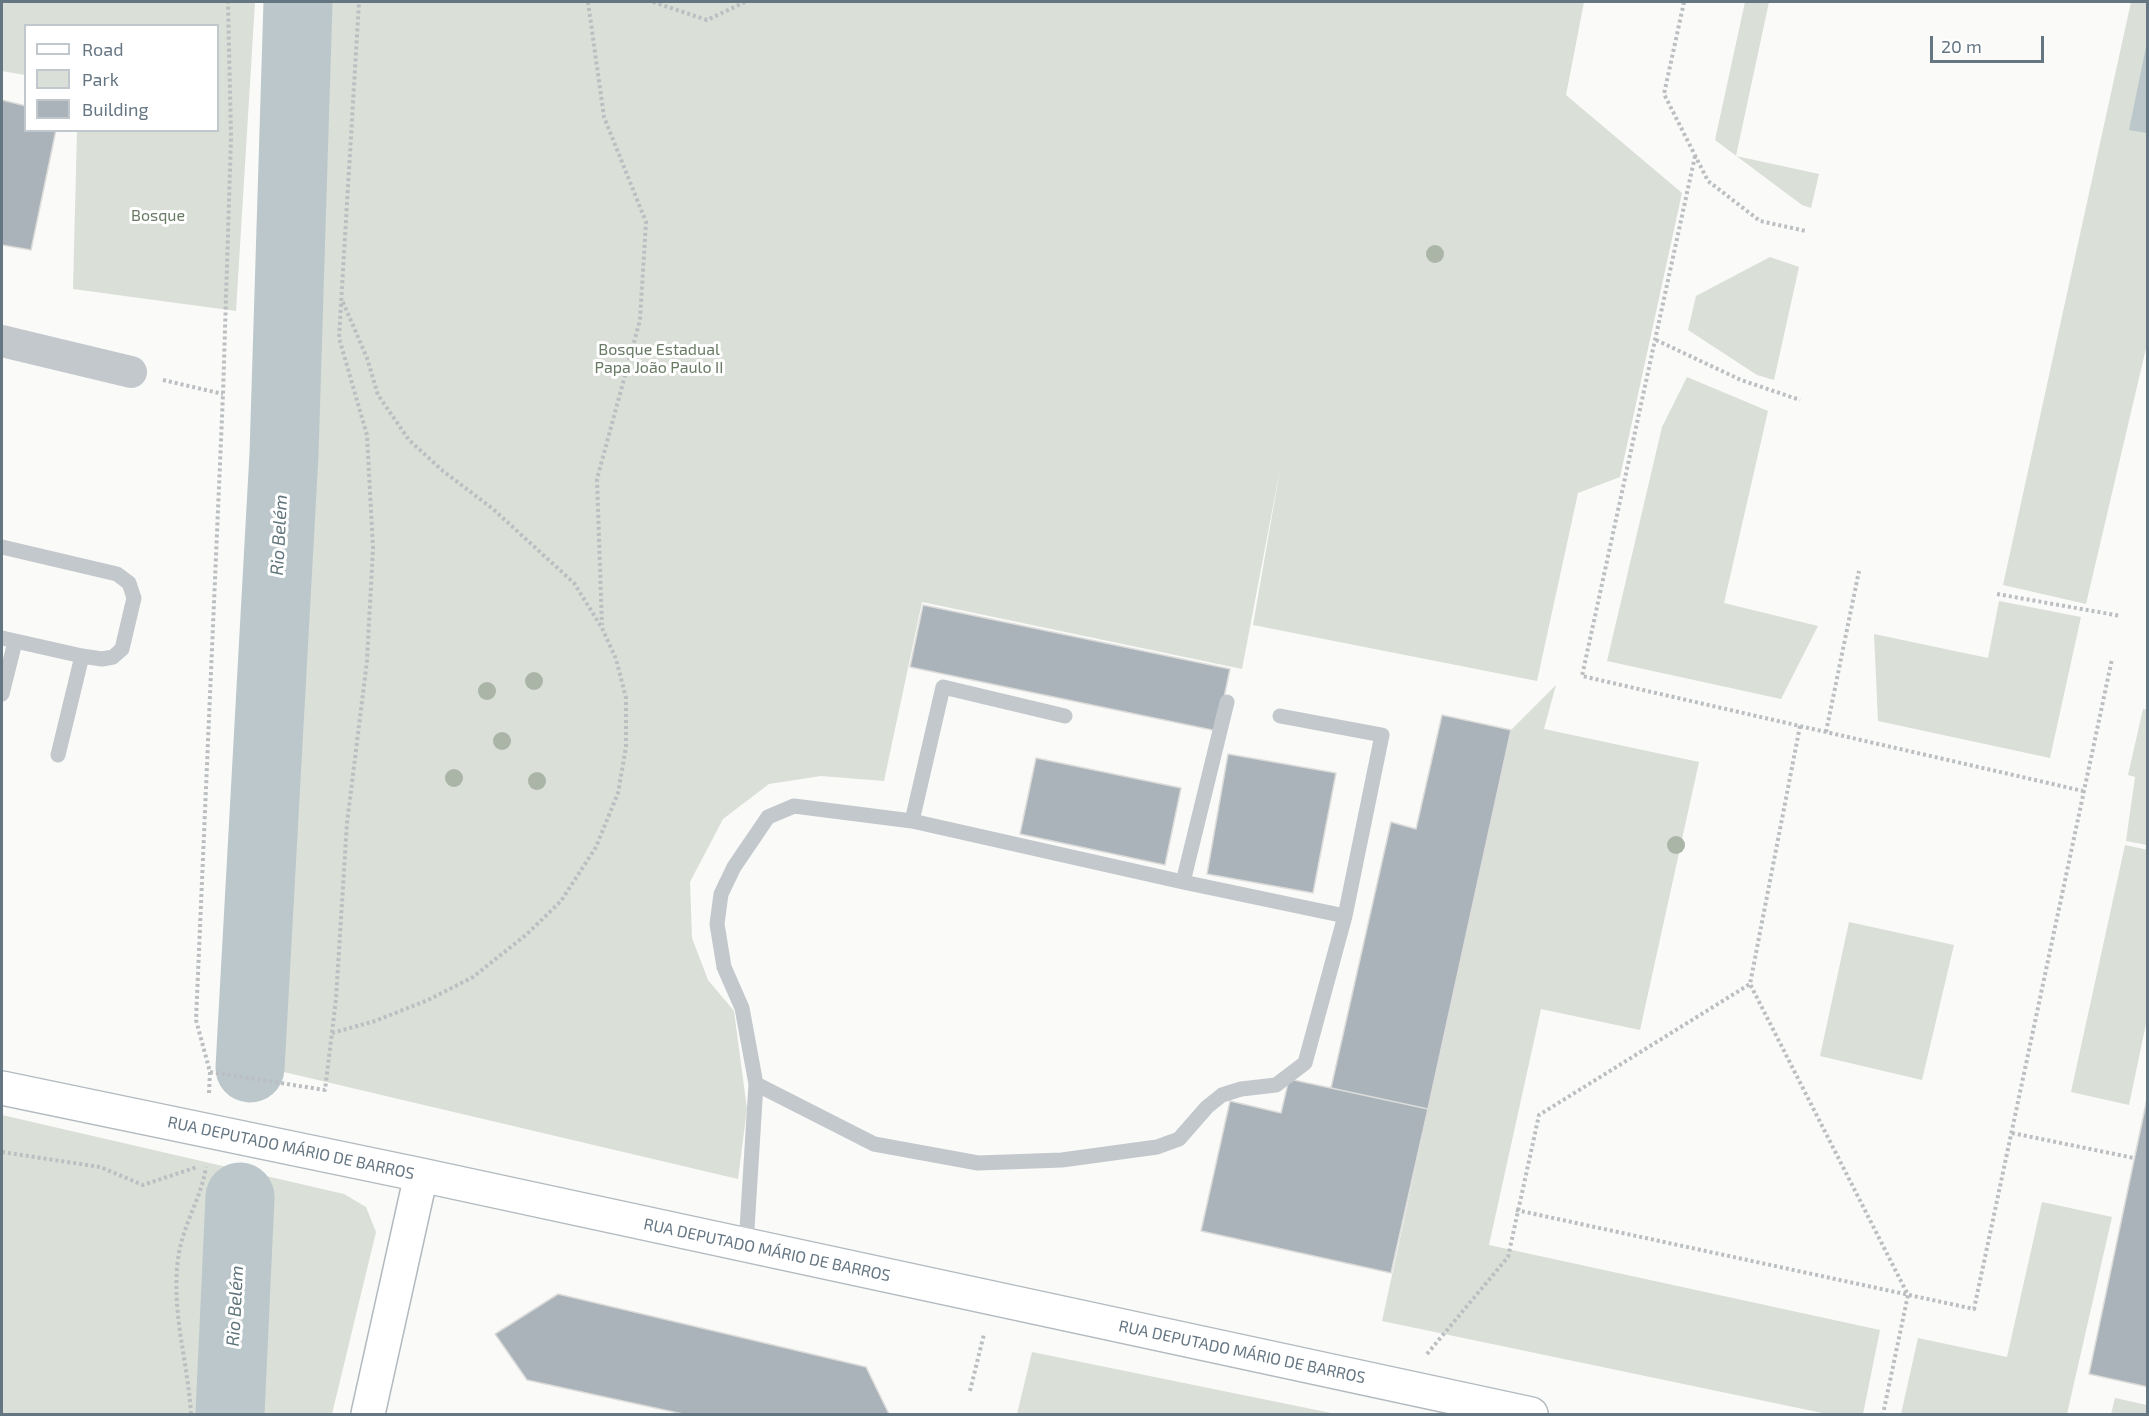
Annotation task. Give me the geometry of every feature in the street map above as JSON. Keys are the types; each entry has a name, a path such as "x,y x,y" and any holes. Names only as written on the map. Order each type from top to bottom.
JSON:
{"main road":[{"name":"RUA DEPUTADO MÁRIO DE BARROS","path":"2,1088 421,1175 1531,1414"},
{"path":"368,1414 421,1175"}],"street":[{"path":"2,341 131,372"}],"lane":[{"path":"2,548 117,574 129,584 134,598 122,649 113,657 102,659 82,656 8,640 2,694"},
{"path":"58,755 82,656"},
{"path":"912,820 943,687 1065,716"},
{"path":"1183,882 1227,702"},
{"path":"756,1084 874,1144 978,1163 1062,1160 1157,1147 1179,1139 1207,1107 1222,1095 1241,1089 1276,1085 1305,1063 1345,916 1382,735 1280,716"},
{"path":"746,1245 756,1084 742,1008 724,967 717,924 721,894 734,867 768,817 794,806 912,820 1183,882 1345,916"}],"path":[{"path":"228,2 231,137 223,394 196,1020 210,1071 325,1090 332,1033 346,823 367,661 373,548 367,435 339,338 359,2"},
{"path":"588,2 604,117 646,222 640,320 597,479 602,628"},
{"path":"653,2 707,20 745,2"},
{"path":"1684,2 1664,94 1708,181 1760,220 1806,231"},
{"path":"1695,156 1582,676 2084,791"},
{"path":"332,1033 396,1013 473,977 527,934 561,902 600,836 618,793 626,747 626,698 616,659 602,628 574,584 493,509 443,471 409,440 378,395 367,358 341,299"},
{"path":"1656,340 1741,381 1800,400"},
{"path":"131,372 223,394"},
{"path":"1826,732 1859,572"},
{"path":"1997,594 2121,616"},
{"path":"1516,1210 1974,1309 2112,659"},
{"path":"1800,726 1750,984 1908,1295 1883,1414"},
{"path":"1400,1386 1508,1257 1516,1210 1539,1114 1750,984"},
{"path":"2012,1133 2134,1158"},
{"path":"2,1152 100,1167 143,1185 206,1164 203,1184 185,1226 178,1259 177,1309 190,1414"},
{"path":"970,1391 993,1299"}],"green space":[{"name":"Bosque","path":"2,2 255,2 236,311 73,289 77,132 219,132 219,24 24,24 24,75 2,71"},
{"name":"Bosque Estadual Papa João Paulo II","path":"318,2 1584,2 1566,95 1682,193 1620,477 1578,493 1537,681 1253,625 1281,464 1242,669 922,602 884,781 821,776 769,784 723,819 690,882 692,938 708,980 734,1011 747,1109 738,1179 267,1068"},
{"path":"1745,2 1769,2 1736,156 1715,140"},
{"path":"2131,2 2147,2 2147,344 2086,604 2003,585"},
{"path":"1737,156 1819,174 1811,208 1802,205"},
{"path":"1770,257 1799,267 1774,380 1757,375 1688,330 1696,296"},
{"path":"1687,377 1768,411 1724,603 1818,626 1781,699 1607,661 1662,427"},
{"path":"1999,601 2081,617 2050,758 1878,721 1874,634 1988,658"},
{"path":"1556,685 1544,729 1699,762 1640,1030 1541,1009 1489,1245 1880,1330 1863,1414 1827,1414 1382,1321 1511,730"},
{"path":"2143,709 2148,710 2147,845 2126,841 2135,777 2128,775"},
{"path":"2125,845 2148,850 2147,1019 2129,1105 2071,1092"},
{"path":"1849,922 1954,945 1922,1080 1820,1056"},
{"path":"2,1115 344,1194 366,1207 376,1232 332,1414 2,1414"},
{"path":"2042,1202 2112,1217 2067,1414 1901,1414 1918,1338 2007,1357"},
{"path":"1032,1352 1336,1414 1017,1414"},
{"path":"2115,1398 2147,1405 2147,1414 2111,1414"}],"shaded area":[{"path":"2147,42 2147,133 2129,130"}],"building":[{"path":"2,100 24,106 24,132 56,132 31,250 2,245"},
{"path":"923,605 1230,669 1217,731 910,667"},
{"path":"1442,715 1511,730 1428,1109 1331,1088 1391,822 1416,829"},
{"path":"1228,754 1336,773 1313,893 1207,874"},
{"path":"1036,758 1181,788 1165,865 1020,834"},
{"path":"1289,1079 1428,1109 1391,1273 1201,1231 1230,1101 1281,1113"},
{"path":"2148,1094 2148,1387 2089,1374"},
{"path":"558,1294 866,1367 889,1414 683,1414 527,1380 495,1334"}],"waterway":[{"name":"Rio Belém","path":"250,1068 284,454 298,2"},
{"name":"Rio Belém","path":"230,1414 240,1197"}]}
